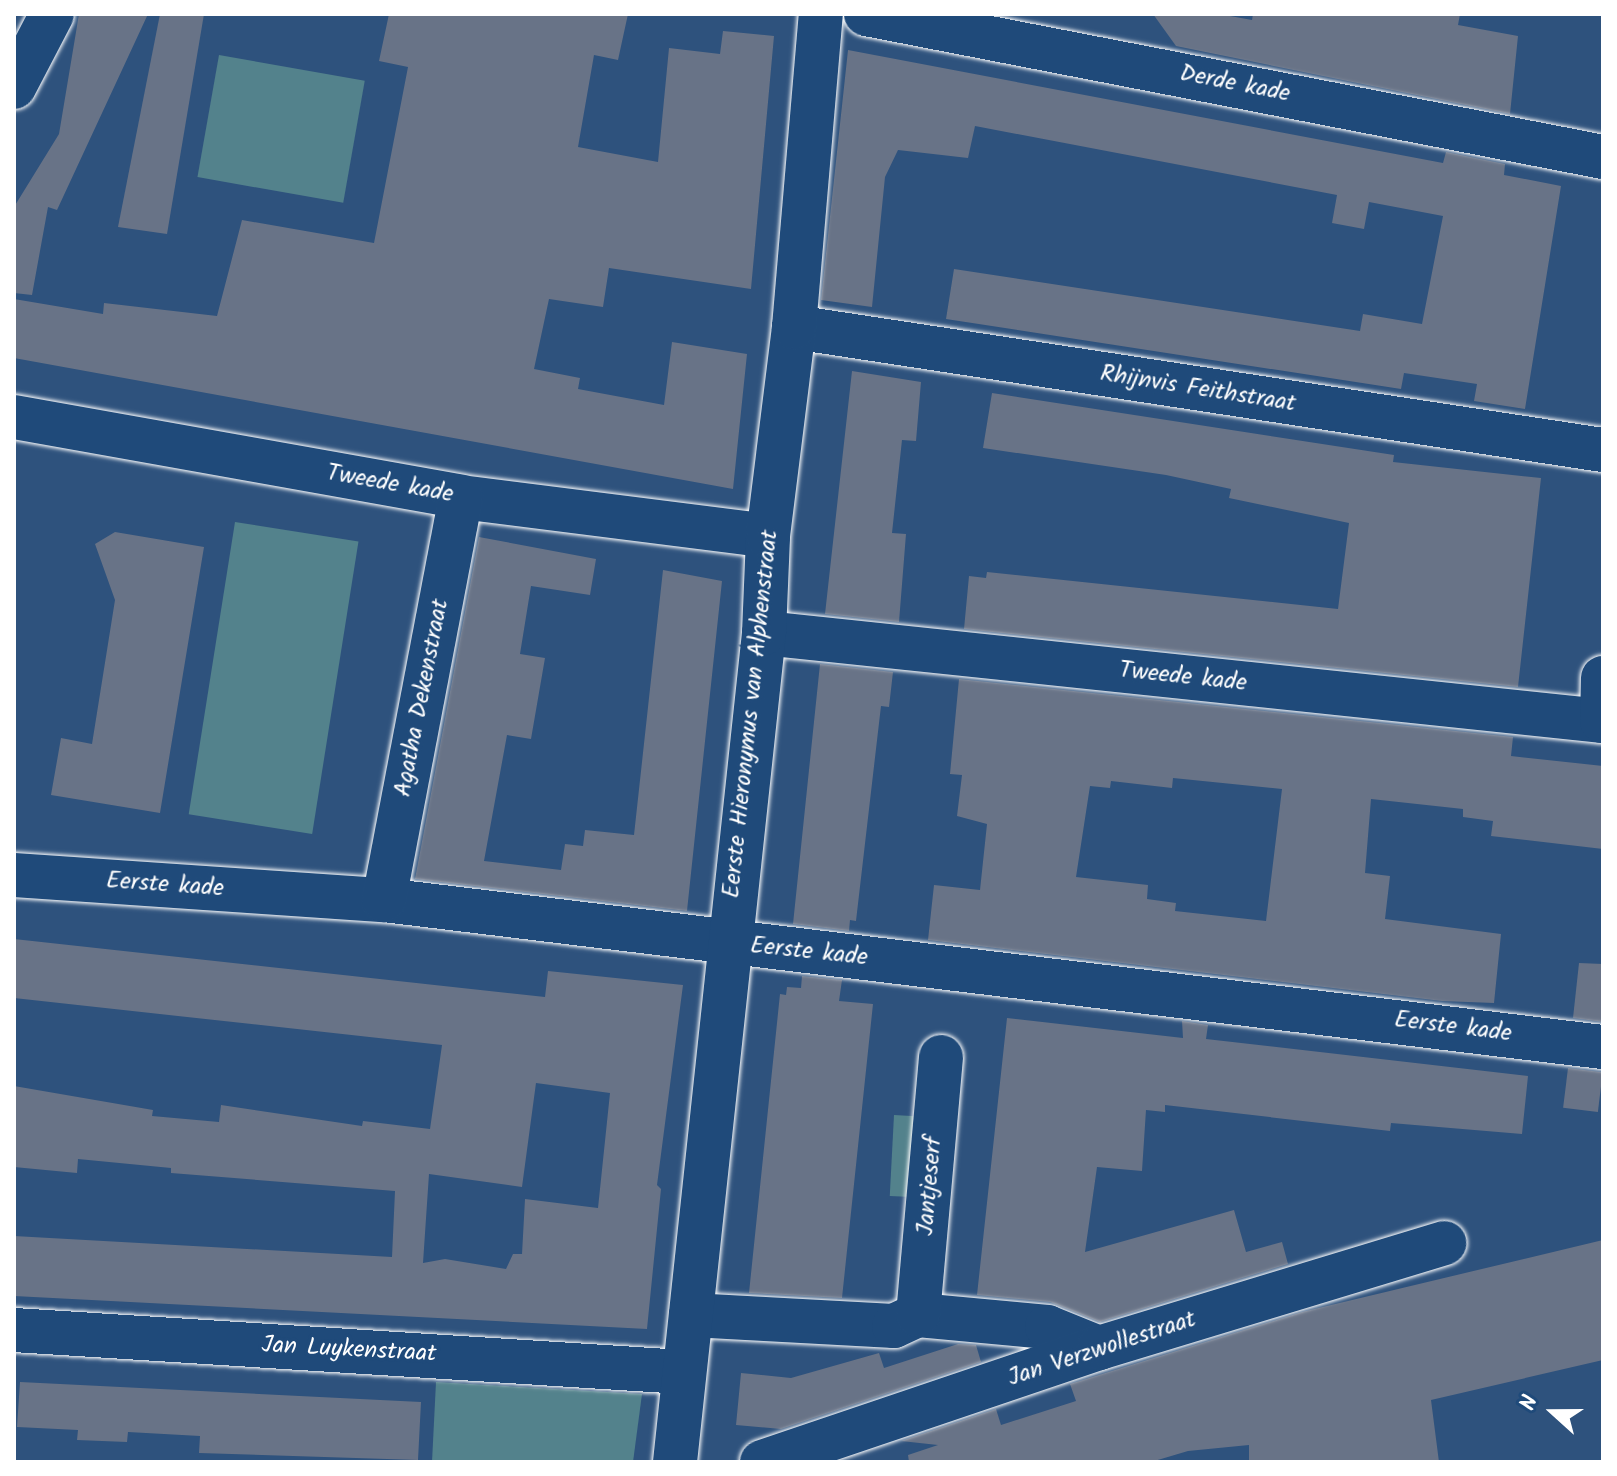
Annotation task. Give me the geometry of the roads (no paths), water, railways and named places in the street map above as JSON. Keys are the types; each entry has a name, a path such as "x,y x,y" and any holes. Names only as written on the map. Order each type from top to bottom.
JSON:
{"street":[{"path":"14,87 52,14"},
{"name":"Eerste Hieronymus van Alphenstraat","path":"675,1462 727,944 764,633 768,536 794,327 821,14"},
{"name":"Derde kade","path":"866,14 1603,157"},
{"name":"Rhijnvis Feithstraat","path":"794,327 1603,450"},
{"name":"Tweede kade","path":"14,417 461,497 768,536"},
{"name":"Agatha Dekenstraat","path":"384,900 461,497"},
{"name":"Tweede kade","path":"764,633 1602,721"},
{"path":"1602,721 1603,678"},
{"name":"Eerste kade","path":"14,875 384,900 727,944 949,966 1603,1047"},
{"name":"Jantjeserf","path":"918,1315 941,1057"},
{"name":"Jan Verzwollestraat","path":"762,1462 1099,1348 1444,1243"},
{"path":"691,1315 894,1326 918,1315 1047,1327 1099,1348"},
{"name":"Jan Luykenstraat","path":"14,1330 683,1372"}]}
